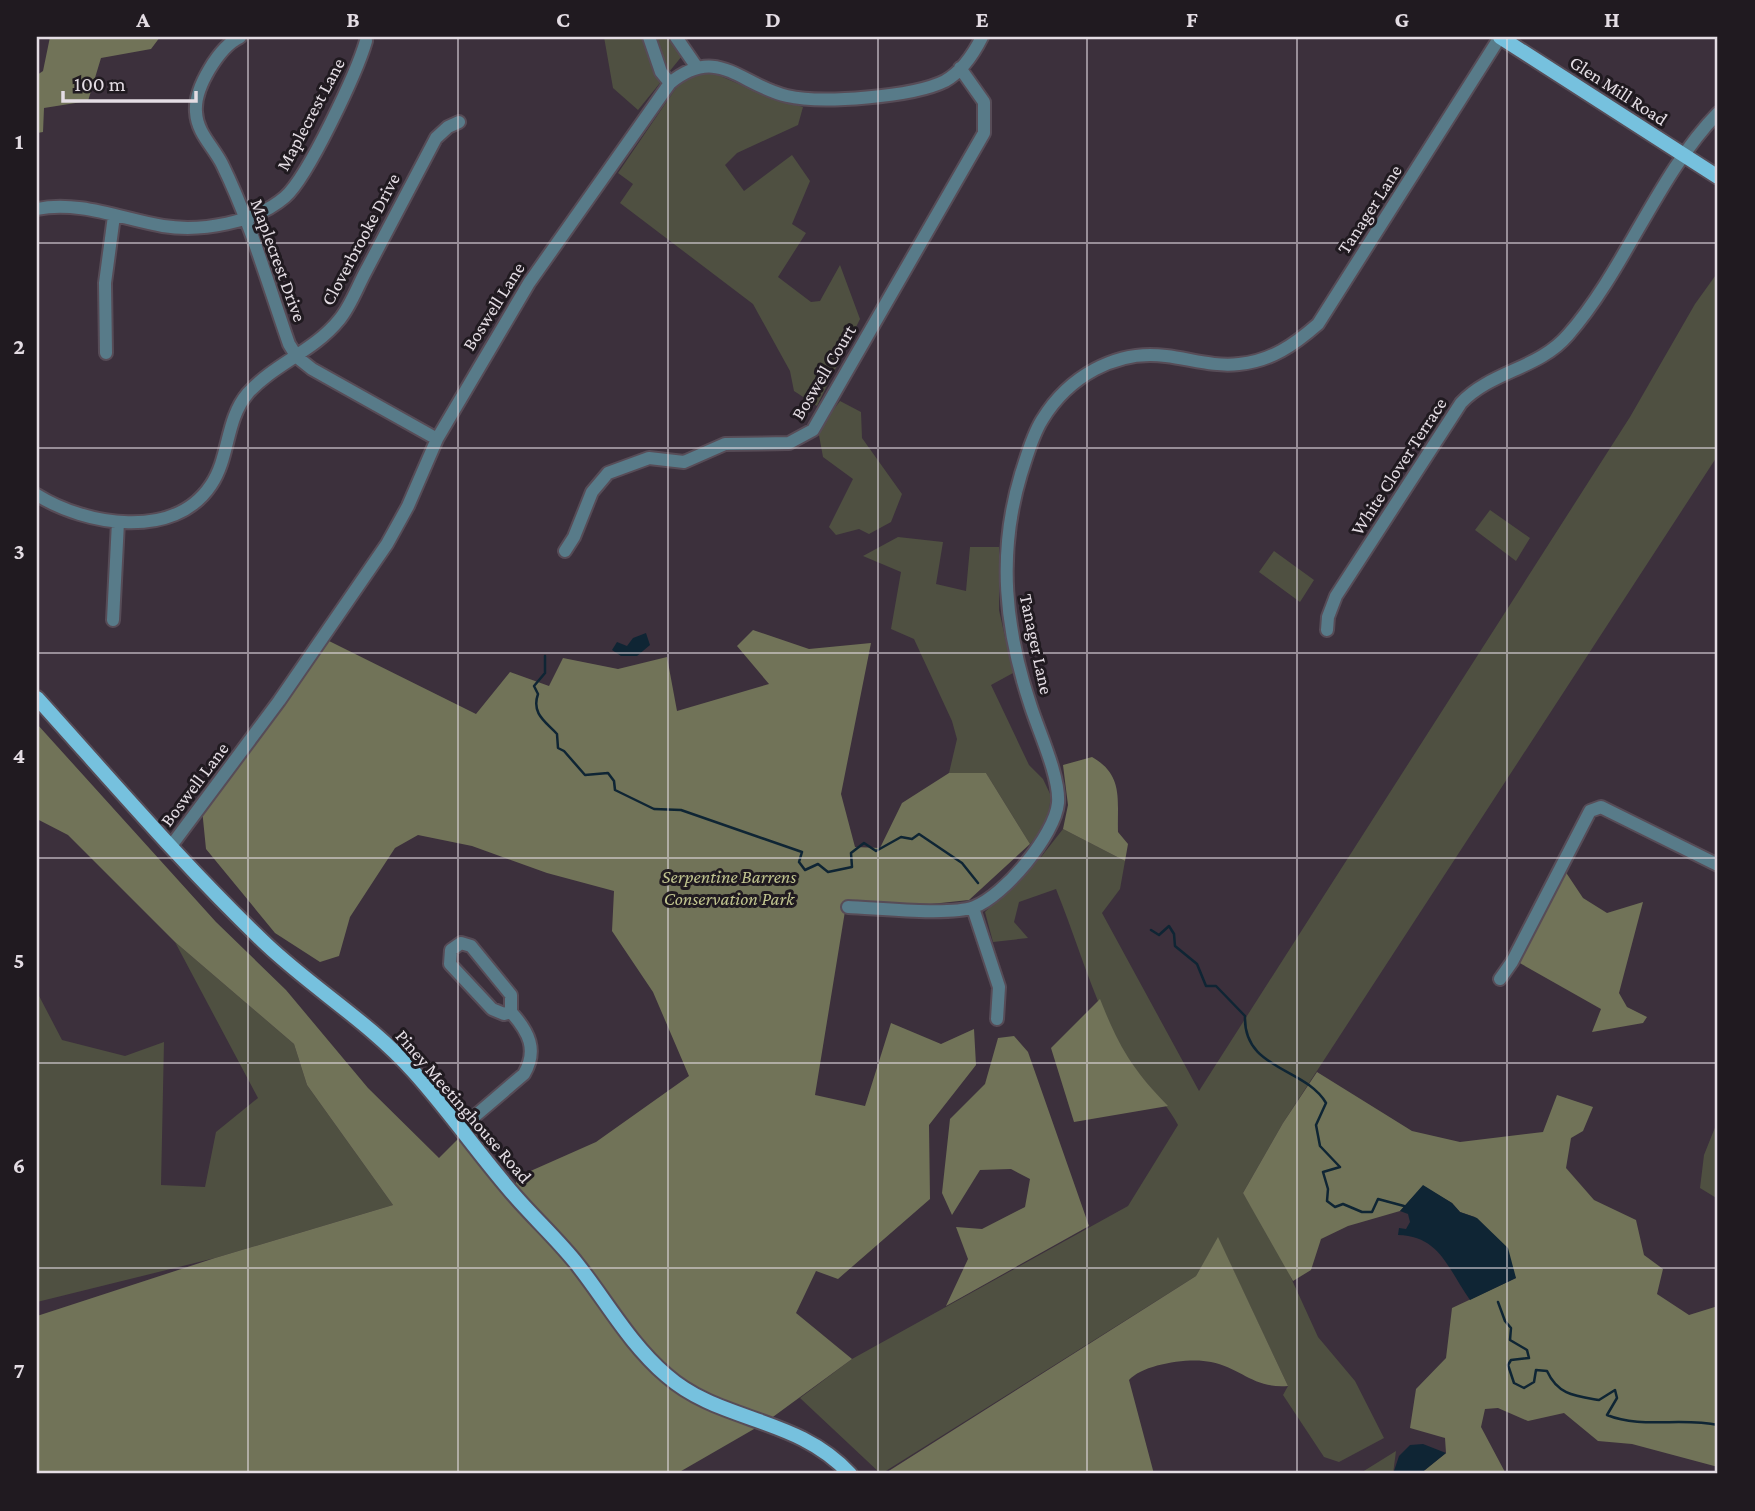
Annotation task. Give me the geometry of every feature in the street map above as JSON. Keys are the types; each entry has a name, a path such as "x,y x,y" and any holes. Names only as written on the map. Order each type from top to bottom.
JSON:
{"main road":[{"name":"Glen Mill Road","path":"1500,37 1718,177"},
{"name":"Piney Meetinghouse Road","path":"37,698 171,846 268,946 360,1018 413,1071 514,1195 577,1264 626,1334 667,1376 696,1395 800,1435 821,1447 850,1474"}],"street":[{"name":"Maplecrest Drive","path":"240,37 225,48 197,97 197,124 221,162 244,217 289,344 297,357"},
{"path":"649,37 661,72 670,83"},
{"path":"676,37 696,66 720,67 768,90 809,100 911,91 946,80 960,68 982,37"},
{"name":"Tanager Lane","path":"973,908 1002,887 1042,845 1053,826 1058,804 1053,777 1021,675 1007,617 1005,589 1007,534 1015,494 1042,420 1067,388 1109,362 1124,357 1164,355 1210,365 1240,364 1264,359 1300,340 1318,324 1500,37"},
{"name":"Maplecrest Lane","path":"37,209 69,206 189,228 244,217 282,199 291,191 359,64 366,41"},
{"name":"Boswell Lane","path":"171,846 272,711 387,544 408,506 437,439 529,283 670,83 696,66"},
{"name":"Boswell Court","path":"565,551 574,537 592,492 608,473 649,458 684,461 725,444 789,443 813,430 984,133 984,102 960,68"},
{"name":"White Clover Terrace","path":"1327,630 1328,617 1336,596 1461,403 1485,382 1535,361 1567,337 1685,156 1718,113"},
{"name":"Cloverbrooke Drive","path":"37,495 71,513 118,522 159,519 189,507 201,498 218,471 229,426 247,394 297,357 340,319 436,138 448,127 459,122"},
{"path":"106,353 105,282 114,216"},
{"path":"297,357 312,369 437,439"},
{"path":"113,620 118,522"},
{"path":"1500,979 1512,962 1587,815 1601,807 1718,865"},
{"path":"848,907 973,908 999,987 997,1019"},
{"path":"461,1128 524,1074 530,1064 531,1039 511,1012 512,995 471,946 461,943 454,945 449,955 450,964 492,1009 504,1014 511,1012"}],"green space":[{"path":"50,37 160,37 151,49 101,58 88,101 44,108 43,132 37,133 37,75 43,71"},
{"path":"604,37 670,37 682,56 638,110 613,88"},
{"path":"711,72 767,96 803,107 798,125 737,153 725,165 744,191 792,155 810,181 792,224 806,233 778,277 811,302 820,301 840,265 860,319 817,406 794,391 790,371 753,304 620,203 633,184 618,173 678,85 694,76"},
{"path":"1718,272 1718,455 1283,1123 1243,1193 1282,1258 1318,1337 1355,1381 1384,1438 1339,1462 1324,1457 1283,1395 1288,1386 1218,1238 1196,1276 881,1474 800,1398 852,1359 1128,1206 1178,1125 1118,1044 1093,988 1056,889 1019,902 1014,922 1028,938 993,942 985,912 1041,857 1063,829 1125,861 1120,889 1102,913 1199,1091 1630,417 1695,304"},
{"path":"840,401 861,412 862,438 902,494 891,522 869,534 859,529 836,535 829,527 853,479 823,457 818,430"},
{"path":"1490,510 1530,538 1516,561 1475,530"},
{"path":"898,537 943,542 936,584 966,591 970,547 999,547 999,610 1013,673 991,685 1029,765 1043,779 1051,796 1047,824 1030,844 986,773 949,773 957,739 952,721 914,639 891,629 901,572 863,556"},
{"path":"1274,551 1314,580 1300,602 1259,572"},
{"name":"Serpentine Barrens Conservation Park","path":"753,630 809,649 871,643 841,794 855,847 880,848 902,803 949,773 986,773 1030,844 969,900 931,904 846,905 815,1095 865,1106 891,1023 941,1044 974,1029 976,1065 929,1125 930,1199 838,1279 816,1271 796,1313 852,1359 766,1422 676,1474 37,1474 37,1316 215,1258 393,1205 307,1085 294,1044 175,942 68,835 37,819 37,724 216,922 286,990 368,1088 439,1158 465,1132 514,1194 517,1177 596,1142 689,1076 653,992 612,931 614,891 547,873 472,846 418,835 395,848 350,917 339,956 320,962 275,933 206,849 202,809 323,638 476,714 510,672 549,686 563,658 618,669 667,657 677,711 769,684 737,646"},
{"path":"1092,757 1109,772 1117,789 1118,832 1128,844 1125,861 1063,829 1068,805 1063,765"},
{"path":"1565,871 1583,898 1607,913 1643,902 1619,993 1627,1007 1647,1017 1643,1023 1592,1032 1601,1009 1518,962"},
{"path":"175,942 294,1044 307,1085 393,1205 215,1258 37,1302 37,992 62,1040 125,1056 164,1042 161,1185 205,1187 216,1132 258,1098"},
{"path":"1100,999 1128,1057 1168,1106 1074,1122 1051,1048"},
{"path":"1014,1036 1028,1052 1089,1226 946,1306 968,1259 956,1227 982,1229 1025,1207 1030,1179 1011,1169 980,1170 952,1215 942,1193 950,1119 985,1084 998,1038"},
{"path":"1317,1072 1412,1131 1460,1142 1543,1132 1557,1095 1593,1107 1583,1131 1571,1138 1566,1168 1594,1200 1636,1220 1644,1255 1663,1269 1657,1294 1689,1315 1718,1306 1718,1467 1632,1444 1598,1441 1564,1413 1528,1421 1498,1408 1485,1409 1481,1427 1506,1474 1420,1474 1446,1453 1445,1438 1410,1428 1416,1389 1446,1358 1452,1308 1516,1278 1475,1217 1460,1212 1452,1203 1423,1186 1400,1211 1348,1226 1321,1239 1311,1270 1293,1281 1243,1193 1283,1123"},
{"path":"1718,1120 1718,1199 1700,1188 1704,1155"},
{"path":"1218,1237 1288,1386 1266,1384 1222,1365 1202,1361 1167,1363 1136,1374 1129,1380 1154,1474 884,1474 1196,1276"},
{"path":"1396,1451 1393,1474 1359,1474"}],"water":[{"path":"646,633 650,645 637,656 621,656 612,650 617,642 627,646 633,638"},
{"path":"1423,1185 1452,1203 1460,1212 1477,1218 1508,1248 1516,1278 1470,1300 1442,1256 1424,1241 1398,1235 1399,1228 1406,1229 1410,1222 1408,1214 1400,1211"},
{"path":"1423,1444 1446,1453 1420,1474 1393,1474 1399,1456 1410,1445"}],"waterway":[{"path":"545,656 545,673 534,686 538,694 536,707 544,721 557,734 558,748 564,751 585,775 608,773 614,781 615,790 654,809 681,810 802,852 799,862 805,870 818,864 828,872 852,867 851,853 864,843 876,851 901,837 912,839 919,834 962,863 978,883"},
{"path":"1151,930 1159,935 1169,926 1174,934 1175,946 1197,964 1206,986 1216,986 1245,1016 1247,1034 1254,1047 1264,1058 1316,1091 1326,1103 1316,1125 1320,1146 1340,1167 1323,1172 1328,1189 1327,1201 1335,1207 1343,1204 1362,1212 1372,1212 1378,1199 1404,1206"},
{"path":"1498,1302 1505,1321 1511,1328 1510,1340 1527,1350 1529,1358 1511,1360 1508,1365 1514,1383 1524,1388 1534,1382 1536,1370 1547,1371 1556,1385 1575,1395 1599,1400 1615,1390 1617,1398 1607,1415 1634,1421 1718,1425"}]}
